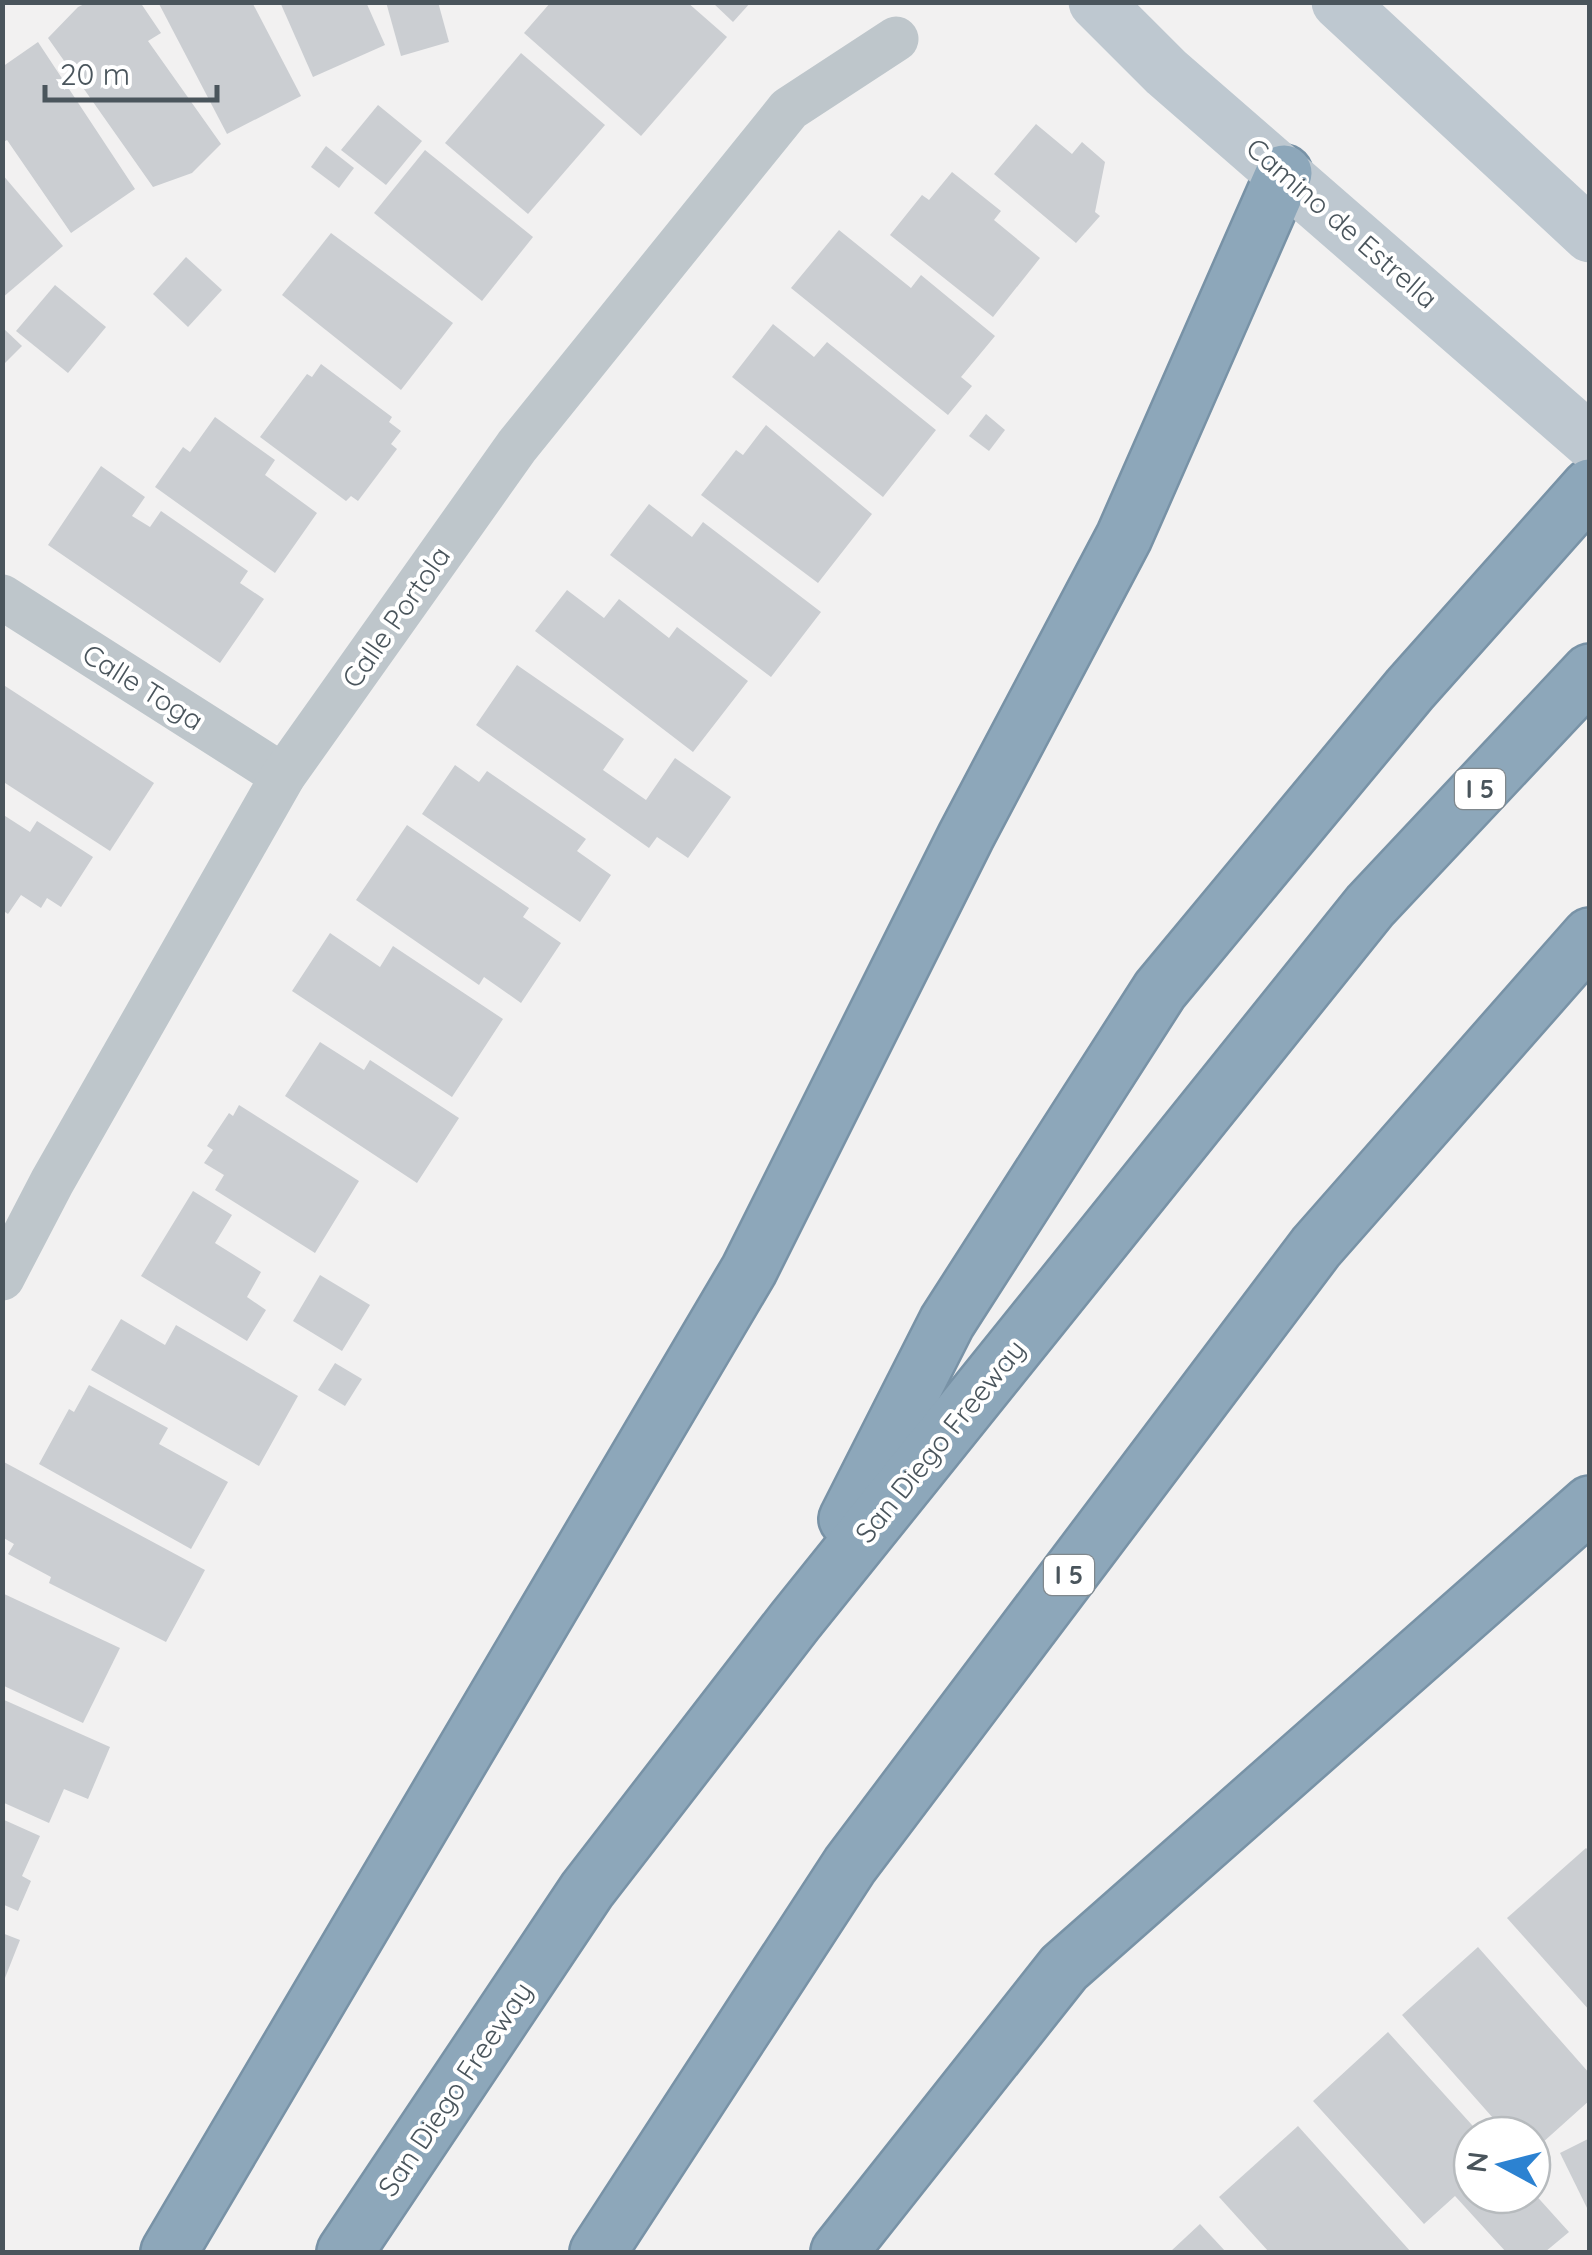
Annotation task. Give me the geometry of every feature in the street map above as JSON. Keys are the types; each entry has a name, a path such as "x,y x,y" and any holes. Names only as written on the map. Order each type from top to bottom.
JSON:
{"highway":[{"path":"169,2252 748,1270 966,836 1124,537 1284,173"},
{"path":"795,1621 946,1322 1160,990 1410,690 1590,488"},
{"name":"San Diego Freeway","path":"345,2252 586,1890 795,1621 1370,906 1590,672"},
{"name":"I 5","path":"598,2252 850,1865 1316,1247 1590,936"},
{"path":"840,2252 1064,1968 1590,1504"}],"main road":[{"name":"Camino de Estrella","path":"1096,2 1166,72 1590,442"},
{"path":"1338,2 1590,235"}],"street":[{"name":"Calle Portola","path":"2,1278 52,1182 283,776 517,446 789,109 896,39"},
{"name":"Calle Toga","path":"2,598 283,776"}],"building":[{"path":"89,2 140,2 161,33 148,41 221,144 192,173 153,187 48,38 78,7"},
{"path":"158,2 252,2 301,96 227,134"},
{"path":"280,2 366,2 385,45 313,77"},
{"path":"386,2 438,2 449,42 401,56"},
{"path":"551,2 687,2 727,37 641,136 524,33"},
{"path":"712,2 751,2 733,22"},
{"path":"38,42 135,189 71,233 7,140 2,143 2,67"},
{"path":"521,53 605,125 528,214 445,143"},
{"path":"378,105 422,141 386,185 341,150"},
{"path":"1036,124 1072,154 1082,142 1105,162 1095,212 1100,216 1076,243 994,174"},
{"path":"326,146 354,168 339,188 311,167"},
{"path":"425,150 533,237 482,301 374,213"},
{"path":"952,172 1001,211 994,220 1040,258 993,317 890,235 922,195 929,200"},
{"path":"2,174 63,246 2,298"},
{"path":"839,230 911,288 921,275 995,336 961,377 972,386 948,415 791,288"},
{"path":"331,233 453,323 401,390 282,295"},
{"path":"186,257 222,290 188,327 153,294"},
{"path":"55,285 106,327 68,373 16,331"},
{"path":"773,324 814,357 827,342 936,430 883,497 732,377"},
{"path":"2,327 22,346 2,366"},
{"path":"321,364 392,417 389,422 401,431 391,444 397,449 358,501 351,496 346,501 260,437 307,374 312,377"},
{"path":"986,414 1005,430 989,451 969,436"},
{"path":"215,417 275,460 265,475 317,513 275,573 155,487 183,447 190,452"},
{"path":"766,425 872,514 818,583 701,495 736,450 743,455"},
{"path":"101,466 145,497 132,516 150,527 161,511 248,571 240,583 264,599 220,663 48,545"},
{"path":"649,504 692,537 703,522 821,612 771,677 610,555"},
{"path":"567,590 604,618 619,599 669,638 677,627 748,681 693,752 535,631"},
{"path":"517,665 624,739 603,770 646,800 675,758 731,797 688,858 657,837 649,848 476,725"},
{"path":"2,684 154,783 110,851 2,781"},
{"path":"455,765 479,782 487,771 586,839 577,851 611,875 580,922 422,814"},
{"path":"2,814 30,832 37,821 93,857 61,907 47,898 41,908 21,895 8,914 2,910"},
{"path":"407,825 529,908 523,917 561,943 521,1003 484,977 479,985 356,900"},
{"path":"330,933 380,967 393,946 503,1019 452,1097 292,991"},
{"path":"320,1042 364,1070 370,1060 459,1118 417,1183 285,1096"},
{"path":"239,1105 359,1181 315,1253 215,1190 224,1175 204,1163 213,1150 207,1146"},
{"path":"193,1191 232,1215 215,1243 261,1272 247,1297 266,1310 247,1341 141,1276"},
{"path":"320,1275 370,1305 342,1351 293,1321"},
{"path":"121,1319 165,1345 176,1325 298,1396 259,1466 91,1370"},
{"path":"335,1363 362,1379 345,1406 318,1390"},
{"path":"89,1385 168,1428 159,1444 228,1482 191,1549 39,1464 69,1409 74,1412"},
{"path":"2,1461 205,1570 166,1642 49,1583 51,1577 8,1554 14,1544 2,1537"},
{"path":"2,1593 120,1648 83,1723 2,1685"},
{"path":"2,1699 110,1747 88,1799 64,1789 49,1823 2,1802"},
{"path":"2,1819 40,1836 22,1876 31,1881 18,1911 2,1904"},
{"path":"1586,1848 1590,1852 1590,2011 1507,1918"},
{"path":"2,1933 20,1940 3,1983 2,1983"},
{"path":"1478,1947 1590,2074 1590,2100 1552,2134 1552,2115 1490,2115 1402,2015"},
{"path":"1388,2032 1463,2115 1452,2115 1452,2199 1424,2224 1313,2101"},
{"path":"1298,2126 1411,2252 1269,2252 1219,2197"},
{"path":"1590,2138 1590,2214 1560,2153"},
{"path":"1552,2213 1569,2232 1545,2252 1506,2252 1472,2215"},
{"path":"1200,2224 1226,2252 1170,2252"}]}
